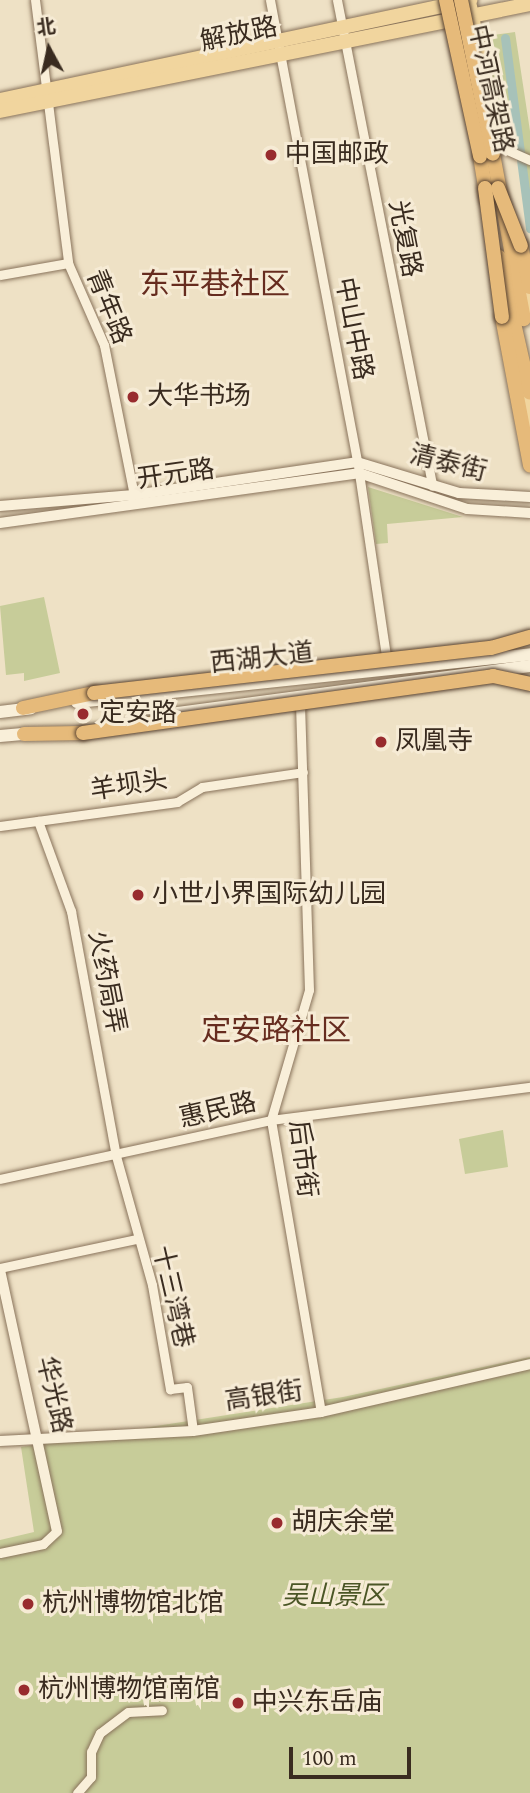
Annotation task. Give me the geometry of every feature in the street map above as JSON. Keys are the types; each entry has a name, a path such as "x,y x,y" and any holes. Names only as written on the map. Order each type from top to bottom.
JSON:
{"highway":[{"name":"中河高架路","path":"461,0 491,188 530,393"},
{"name":"中河高架路","path":"442,6 530,345"},
{"path":"491,188 530,287"},
{"path":"491,188 530,465"},
{"path":"23,708 94,693 491,648 530,636"},
{"path":"24,734 83,733 494,676 530,681"}],"main road":[{"path":"470,4 530,307"},
{"name":"解放路","path":"0,111 51,97 345,32 442,6 530,4"},
{"path":"442,6 530,422"},
{"name":"解放路","path":"0,100 51,97"},
{"name":"西湖大道","path":"0,712 389,675 530,654"},
{"path":"0,736 389,675 530,666"},
{"path":"389,675 400,687 530,681"}],"street":[{"name":"青年路","path":"35,0 51,97 68,263 104,345 134,495"},
{"name":"中山中路","path":"271,0 358,467 389,675"},
{"name":"光复路","path":"337,0 432,486"},
{"path":"498,146 524,158"},
{"path":"0,275 68,263"},
{"name":"清泰街","path":"358,467 488,499 530,497"},
{"name":"清泰街","path":"358,467 467,509 530,513"},
{"name":"开元路","path":"0,506 134,495 358,467"},
{"name":"开元路","path":"0,523 358,467"},
{"name":"后市街","path":"300,704 309,990 271,1120 321,1412"},
{"name":"羊坝头","path":"0,826 177,802 202,787 303,772"},
{"name":"火药局弄","path":"38,821 71,911 116,1156"},
{"name":"惠民路","path":"0,1179 116,1156 271,1120 530,1087"},
{"name":"十三湾巷","path":"116,1156 136,1239 152,1285 170,1389 187,1387 193,1431"},
{"path":"0,1269 136,1239"},
{"name":"华光路","path":"0,1269 41,1441 57,1531"},
{"name":"高银街","path":"0,1441 41,1441 193,1431 321,1412 530,1364"},
{"path":"0,1553 43,1544 57,1531"},
{"path":"77,1793 91,1777 91,1752 100,1732 128,1712 162,1710"}],"green space":[{"path":"515,32 530,131 530,234 521,182 526,159 506,150 485,36"},
{"path":"368,487 463,517 387,524 388,543 376,544"},
{"path":"44,597 60,673 24,681 24,673 6,675 0,606"},
{"path":"503,1130 508,1167 465,1174 459,1139"},
{"name":"吴山景区","path":"530,1357 530,1793 0,1793 0,1540 34,1532 21,1447 343,1397"}],"waterway":[{"path":"505,38 530,228"}],"place":[{"name":"中国邮政","path":"271,155"},
{"name":"大华书场","path":"133,397"},
{"name":"定安路","path":"83,714"},
{"name":"凤凰寺","path":"381,742"},
{"name":"小世小界国际幼儿园","path":"138,895"},
{"name":"胡庆余堂","path":"277,1523"},
{"name":"杭州博物馆北馆","path":"28,1604"},
{"name":"杭州博物馆南馆","path":"24,1690"},
{"name":"中兴东岳庙","path":"238,1703"}],"district":[{"name":"东平巷社区","path":"215,285"},
{"name":"定安路社区","path":"276,1031"}]}
